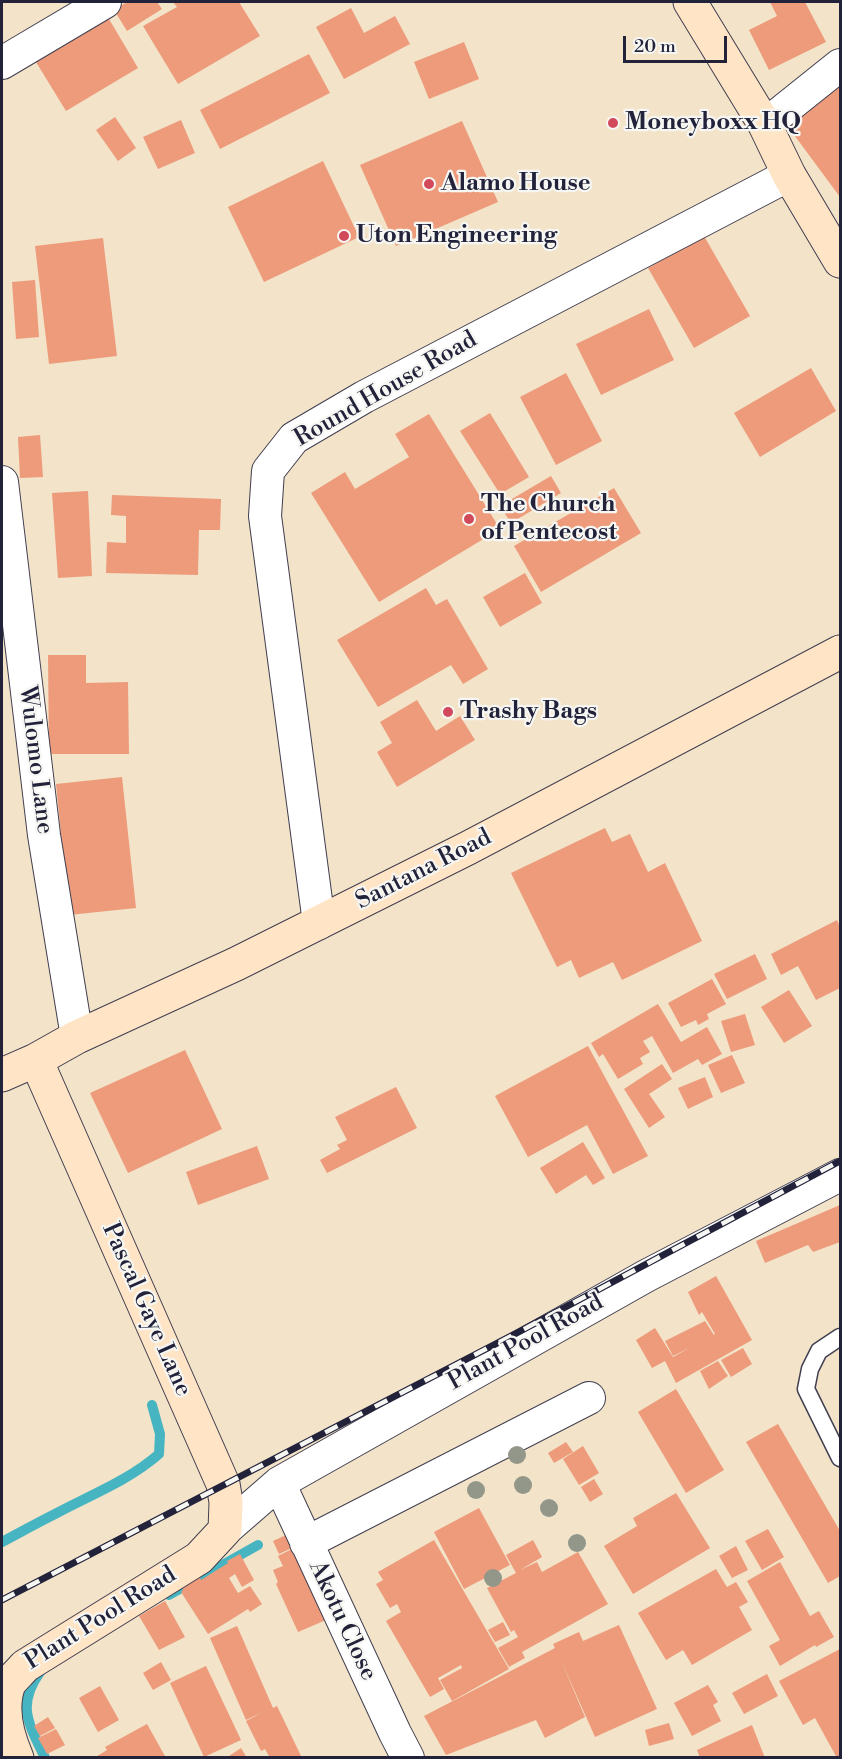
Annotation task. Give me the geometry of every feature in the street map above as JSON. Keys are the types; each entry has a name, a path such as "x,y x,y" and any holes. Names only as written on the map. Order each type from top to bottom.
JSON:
{"street":[{"path":"2,63 105,2"},
{"path":"690,2 765,125 789,175 840,261"},
{"path":"765,125 840,65"},
{"name":"Round House Road","path":"318,923 265,516 268,471 294,438 364,397 789,175"},
{"name":"Wulomo Lane","path":"2,482 44,835 77,1037"},
{"name":"Santana Road","path":"2,1075 36,1060 77,1037 236,964 468,848 840,652"},
{"name":"Pascal Gaye Lane","path":"36,1060 223,1484 226,1502 225,1530"},
{"name":"Plant Pool Road","path":"13,1672 200,1558 225,1530 279,1483 646,1276 840,1176"},
{"path":"306,1543 589,1398"},
{"name":"Akotu Close","path":"279,1483 408,1758"},
{"path":"13,1672 2,1700 4,1730 17,1758"}],"lane":[{"path":"840,1337 819,1350 810,1369 806,1389 840,1458"}],"building":[{"path":"127,2 157,2 162,9 127,31 114,10"},
{"path":"173,2 239,2 260,36 178,84 143,26 177,7"},
{"path":"770,2 805,2 826,42 769,70 749,30 777,16"},
{"path":"351,8 364,33 395,16 410,44 344,79 316,27"},
{"path":"109,19 138,68 66,111 36,62"},
{"path":"464,42 479,79 429,99 414,62"},
{"path":"309,54 330,93 220,149 200,110"},
{"path":"840,84 840,197 786,124"},
{"path":"115,117 136,148 118,161 96,130"},
{"path":"181,120 195,153 158,169 143,137"},
{"name":"Alamo House","path":"462,121 498,202 396,246 360,165"},
{"path":"323,161 359,237 264,282 228,207"},
{"path":"704,236 750,316 694,348 648,268"},
{"path":"103,238 117,356 49,364 35,246"},
{"path":"35,280 39,337 16,339 12,282"},
{"path":"649,309 674,360 601,395 576,344"},
{"path":"811,368 836,411 760,457 734,413"},
{"path":"566,373 602,441 556,465 520,397"},
{"path":"490,413 529,477 500,494 460,431"},
{"path":"429,414 500,529 379,602 311,493 345,472 355,489 409,457 395,434"},
{"path":"40,435 43,477 20,478 18,437"},
{"path":"551,476 561,493 511,523 500,506"},
{"path":"614,488 641,533 541,592 514,546"},
{"path":"88,491 92,576 58,578 52,493"},
{"path":"112,495 221,499 220,530 199,530 198,575 106,573 107,542 126,543 126,516 111,515"},
{"path":"525,573 542,603 500,627 483,597"},
{"path":"426,588 436,605 447,599 488,669 463,684 451,665 378,707 337,640"},
{"path":"48,655 86,655 86,683 128,682 129,754 49,754"},
{"path":"417,700 436,731 460,716 475,740 397,787 377,752 392,743 380,722"},
{"path":"122,777 136,908 69,915 56,784"},
{"path":"605,828 612,842 630,834 648,872 665,863 702,941 622,980 613,962 579,978 571,960 557,967 511,873"},
{"path":"837,920 840,927 840,988 816,1000 798,966 781,975 771,954"},
{"path":"755,954 767,979 727,999 714,974"},
{"path":"712,979 726,1004 707,1014 709,1019 698,1025 696,1020 681,1027 668,1003"},
{"path":"789,990 812,1026 784,1043 761,1007"},
{"path":"658,1004 681,1042 707,1027 722,1054 702,1065 698,1059 673,1073 652,1036 643,1041 650,1052 640,1058 643,1064 618,1079 603,1054 599,1057 591,1043"},
{"path":"745,1014 755,1045 731,1052 721,1021"},
{"path":"588,1046 648,1156 613,1174 587,1125 528,1157 495,1096"},
{"path":"185,1050 222,1129 128,1173 90,1093"},
{"path":"732,1055 745,1083 721,1093 708,1065"},
{"path":"662,1064 672,1079 649,1094 665,1117 649,1128 624,1089"},
{"path":"705,1077 713,1097 688,1109 678,1088"},
{"path":"396,1087 417,1128 327,1173 320,1160 340,1149 337,1145 347,1140 335,1117"},
{"path":"583,1142 605,1178 593,1185 586,1175 556,1194 540,1168"},
{"path":"257,1146 269,1179 198,1205 186,1172"},
{"path":"840,1205 840,1242 813,1252 808,1245 765,1263 756,1241"},
{"path":"716,1276 752,1340 676,1383 665,1361 652,1368 636,1340 655,1328 673,1357 691,1347 673,1356 665,1341 705,1321 714,1335 702,1312 699,1315 688,1292"},
{"path":"743,1348 752,1364 731,1377 721,1360"},
{"path":"718,1361 728,1376 709,1389 700,1371"},
{"path":"676,1389 724,1470 686,1493 638,1412"},
{"path":"778,1424 840,1531 840,1576 828,1583 746,1442"},
{"path":"566,1442 573,1452 554,1463 548,1453"},
{"path":"583,1446 599,1473 579,1485 563,1459"},
{"path":"594,1479 603,1494 590,1502 581,1487"},
{"path":"676,1493 710,1548 633,1594 604,1546 637,1526 633,1518"},
{"path":"479,1508 510,1565 464,1589 434,1532"},
{"path":"768,1529 784,1557 762,1570 745,1541"},
{"path":"286,1535 292,1548 279,1554 273,1541"},
{"path":"434,1540 509,1669 452,1701 440,1680 462,1668 461,1665 438,1678 444,1689 430,1697 386,1621 401,1612 397,1604 390,1608 376,1584 383,1580 378,1572"},
{"path":"533,1540 542,1557 520,1570 537,1562 542,1572 578,1552 608,1604 522,1652 525,1658 509,1667 498,1648 518,1637 514,1630 511,1632 487,1588 516,1573 506,1555"},
{"path":"736,1546 748,1570 732,1578 719,1556"},
{"path":"294,1548 326,1620 298,1632 276,1584 278,1582 273,1570 283,1566 278,1556"},
{"path":"240,1554 254,1580 242,1587 235,1574 229,1578 238,1593 250,1586 262,1604 250,1612 248,1609 208,1634 181,1592 183,1590 181,1586 199,1576 201,1580"},
{"path":"780,1562 810,1616 819,1611 834,1637 816,1647 815,1645 780,1666 769,1646 780,1640 747,1581"},
{"path":"716,1569 727,1587 736,1582 748,1602 739,1607 752,1630 692,1665 683,1650 666,1660 638,1613"},
{"path":"165,1601 185,1637 159,1650 139,1616"},
{"path":"503,1622 510,1635 495,1642 488,1630"},
{"path":"619,1625 657,1709 595,1737 560,1658 585,1717 545,1738 536,1720 446,1755 424,1716 555,1648 553,1644 579,1632 583,1641"},
{"path":"237,1626 273,1708 277,1706 302,1758 270,1758 265,1749 261,1751 246,1721 263,1712 246,1720 210,1638"},
{"path":"840,1649 840,1758 837,1758 815,1718 803,1725 779,1681"},
{"path":"161,1662 171,1680 153,1690 143,1673"},
{"path":"206,1666 241,1740 204,1757 170,1683"},
{"path":"767,1674 778,1696 744,1714 732,1693"},
{"path":"708,1685 718,1702 713,1705 721,1721 692,1736 674,1703"},
{"path":"100,1686 119,1720 98,1732 79,1698"},
{"path":"48,1717 55,1728 40,1736 34,1726"},
{"path":"669,1723 674,1739 649,1746 645,1730"},
{"path":"147,1724 166,1758 94,1758 107,1750 105,1747"},
{"path":"752,1725 765,1758 700,1758 697,1750"},
{"path":"56,1729 65,1745 47,1754 38,1738"},
{"path":"241,1748 247,1758 226,1758"}],"waterway":[{"path":"2,1542 122,1480 159,1454 160,1434 152,1405"},
{"path":"169,1595 258,1545"},
{"path":"40,1672 28,1695 27,1705 30,1725 45,1758"}],"railway":[{"path":"2,1600 511,1336 840,1161"}],"place":[{"name":"Moneyboxx HQ","path":"613,123"},
{"name":"Alamo House","path":"429,184"},
{"name":"Uton Engineering","path":"344,236"},
{"name":"The Church of Pentecost","path":"469,519"},
{"name":"Trashy Bags","path":"448,712"}]}
